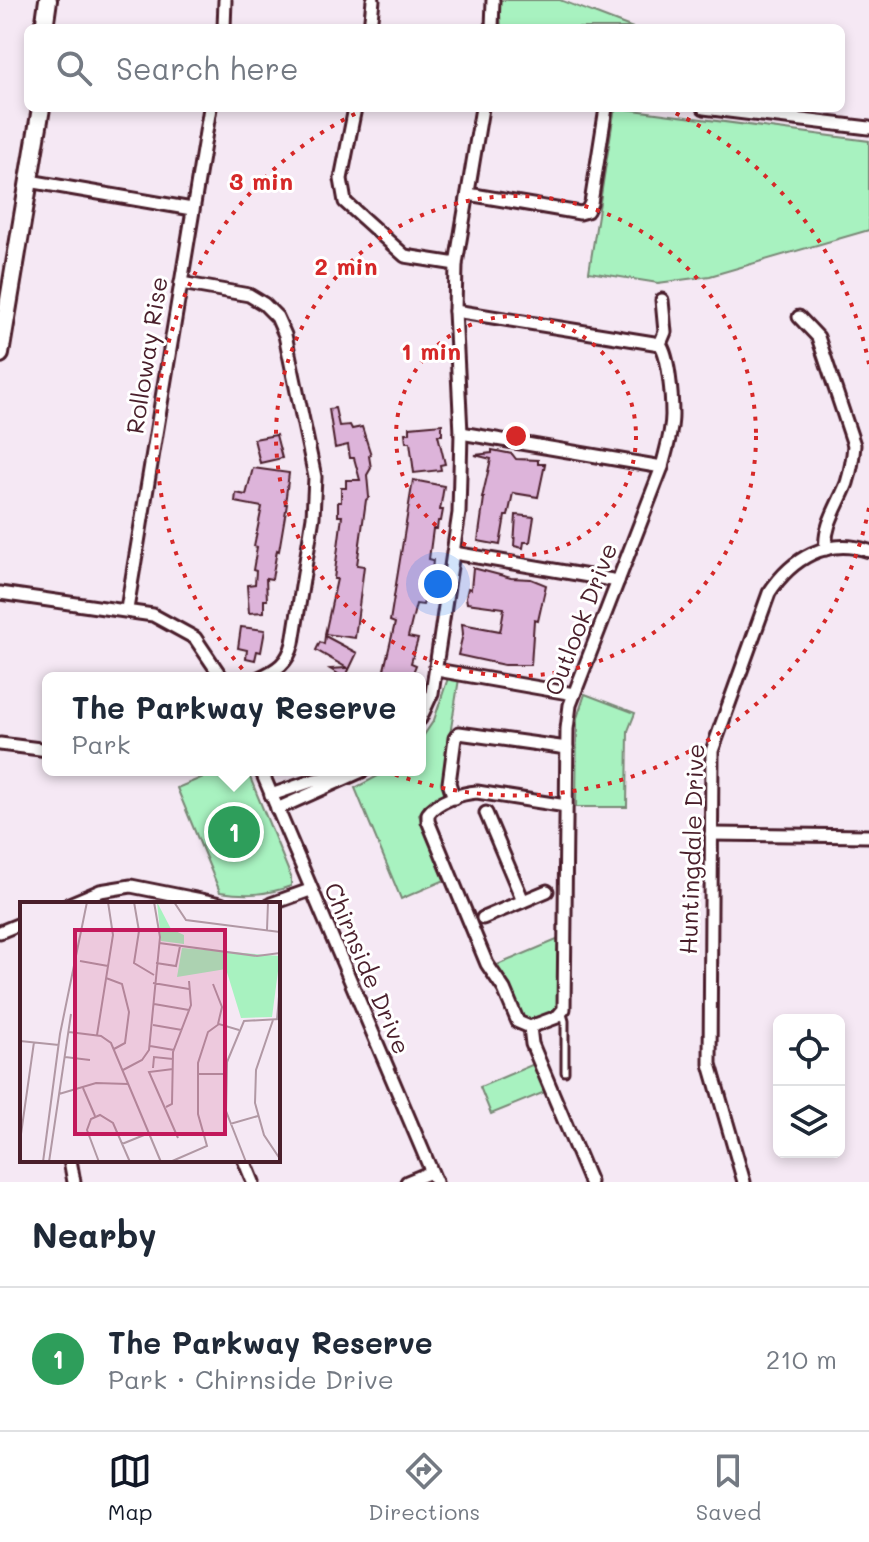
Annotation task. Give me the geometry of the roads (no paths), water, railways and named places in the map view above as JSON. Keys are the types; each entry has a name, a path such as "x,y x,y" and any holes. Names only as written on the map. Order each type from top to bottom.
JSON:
{"main road":[{"path":"45,24 48,0"},
{"path":"55,24 58,0"},
{"path":"0,354 31,112"},
{"path":"0,298 40,112"}],"street":[{"path":"224,24 225,0"},
{"path":"370,24 373,0"},
{"path":"492,24 493,0"},
{"name":"Rolloway Rise","path":"127,609 209,112"},
{"path":"354,112 341,179 345,202 405,256 456,264"},
{"path":"426,706 437,670 459,513 461,433 456,264 481,112"},
{"path":"468,194 565,211 587,211 591,203 605,112"},
{"path":"737,112 869,128"},
{"path":"24,180 192,209"},
{"path":"181,283 249,295 277,317 285,335 311,451 316,499 290,655 283,665 270,672"},
{"name":"Outlook Drive","path":"562,1013 557,889 566,806 567,720 574,694 662,467 672,415 666,354 660,344 665,332 662,300"},
{"path":"455,311 660,344"},
{"path":"799,317 818,337 854,445 847,481 826,530 826,549"},
{"path":"461,433 662,467"},
{"name":"Huntingdale Drive","path":"744,1182 710,1064 712,751 769,593 780,577 796,561 826,549 857,547 869,551"},
{"path":"454,553 618,581"},
{"path":"0,593 127,609 162,619 195,638 218,672"},
{"path":"437,670 574,694"},
{"path":"454,798 449,783 455,738 459,733 567,748"},
{"path":"0,744 42,749"},
{"name":"Chirnside Drive","path":"263,776 434,1177"},
{"path":"271,795 336,776"},
{"path":"277,809 352,776"},
{"path":"562,1013 538,1026 530,1027 518,1022 504,989 487,964 428,821 432,809 471,793 566,806"},
{"path":"486,813 523,901"},
{"path":"711,834 869,836"},
{"path":"74,902 100,891 131,886 211,902"},
{"path":"483,918 557,889"},
{"path":"277,902 310,890"},
{"path":"0,932 20,924"},
{"path":"530,1027 532,1044 590,1182"},
{"path":"70,1162 74,1182"},
{"path":"245,1162 253,1182"},
{"path":"407,1182 434,1177"}],"lane":[{"path":"486,793 486,813"},
{"path":"470,923 483,918"},
{"name":"Outlook Drive","path":"562,1013 565,1021 565,1072"}],"place":[{"name":"The Parkway Reserve","path":"234,832"}]}
